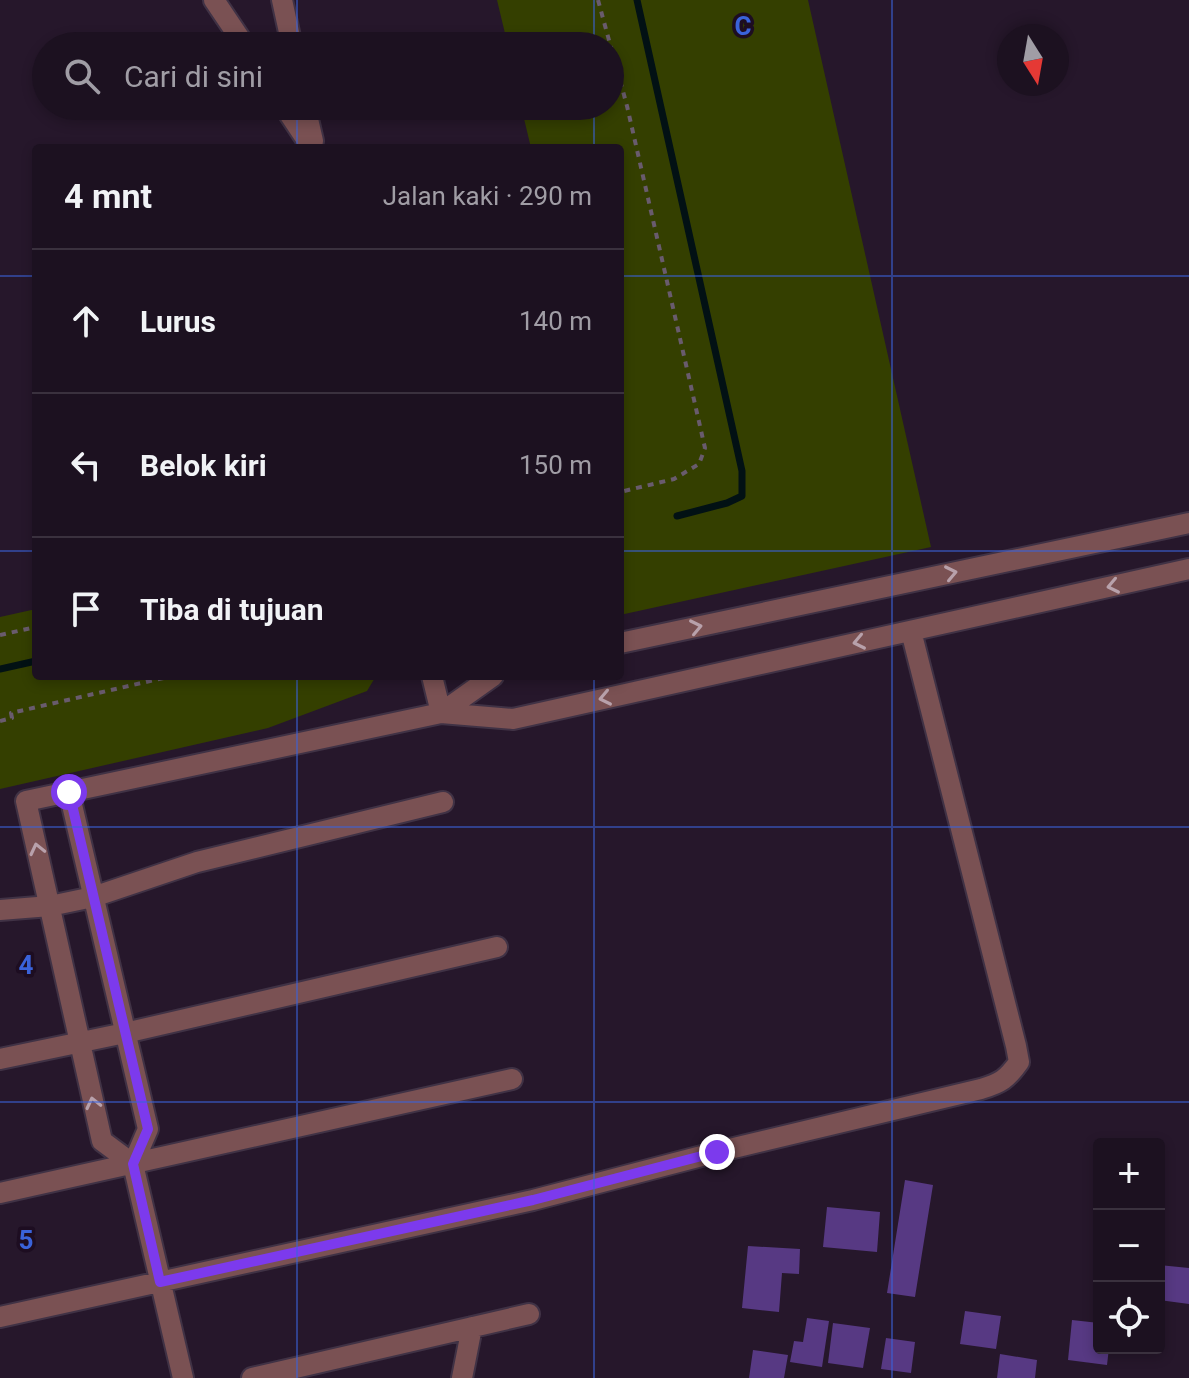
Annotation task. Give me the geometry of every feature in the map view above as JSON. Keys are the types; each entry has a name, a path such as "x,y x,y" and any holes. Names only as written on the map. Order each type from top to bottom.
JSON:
{"street":[{"path":"214,0 236,32"},
{"path":"282,0 289,32"},
{"path":"294,120 310,144"},
{"path":"308,120 312,144"},
{"path":"624,642 1189,523"},
{"path":"133,1164 102,1141 26,801 441,713 513,719 1189,569"},
{"path":"0,1317 533,1200 981,1089 1007,1078 1019,1062 1016,1046 911,631"},
{"path":"433,680 441,713"},
{"path":"441,713 487,680"},
{"path":"69,792 148,1129 133,1164 183,1378"},
{"path":"0,910 50,906 93,897 197,862 443,802"},
{"path":"0,1059 497,947"},
{"path":"0,1193 512,1079"},
{"path":"252,1378 529,1314"},
{"path":"462,1378 472,1327"}],"path":[{"path":"598,0 607,32"},
{"path":"624,95 705,448 699,464 674,479 624,491"},
{"path":"0,635 32,628"},
{"path":"0,721 12,718 11,713 155,680"}],"green space":[{"path":"497,0 808,0 931,547 624,614 624,144 530,144 524,120 624,120 624,32 505,32"},
{"path":"32,610 32,680 374,680 367,691 268,728 0,789 0,617"}],"building":[{"path":"905,1180 933,1185 915,1297 887,1293"},
{"path":"827,1207 880,1212 877,1252 823,1247"},
{"path":"748,1246 800,1249 799,1274 782,1273 779,1312 742,1308"},
{"path":"1165,1266 1189,1268 1189,1304 1165,1301"},
{"path":"965,1311 1001,1316 996,1349 960,1344"},
{"path":"807,1318 829,1321 822,1367 790,1362 794,1341 803,1342"},
{"path":"1072,1320 1093,1322 1093,1354 1108,1354 1107,1365 1068,1360"},
{"path":"833,1323 870,1328 863,1368 828,1363"},
{"path":"886,1338 915,1342 911,1373 881,1369"},
{"path":"753,1350 788,1355 784,1378 749,1378"},
{"path":"1000,1354 1037,1360 1035,1378 997,1378"}],"waterway":[{"path":"637,0 742,471 742,496 677,516"},
{"path":"0,669 32,662"}],"route":[{"path":"69,792 148,1129 133,1164 160,1282 533,1200 717,1152"}]}
